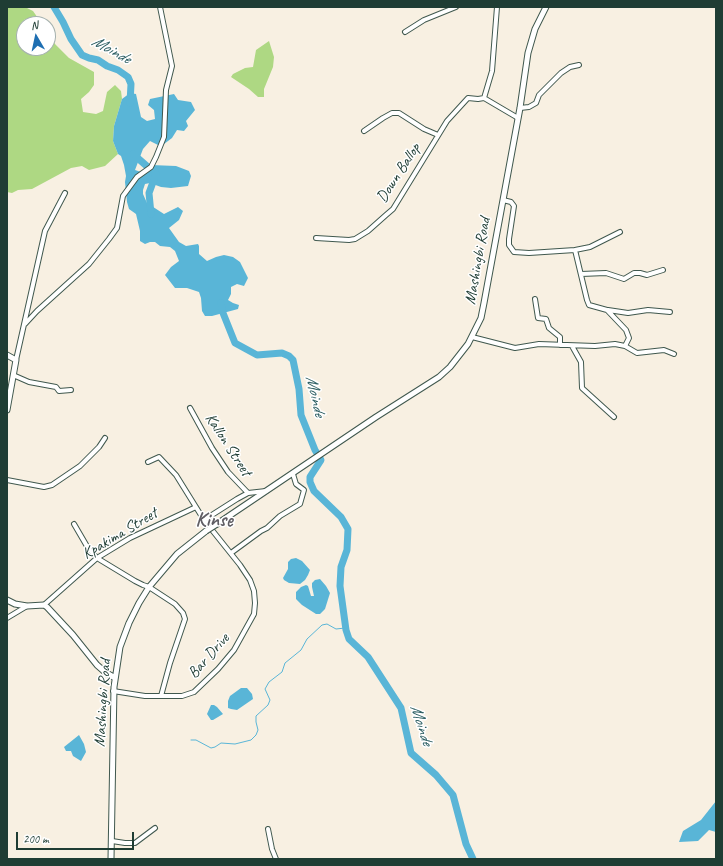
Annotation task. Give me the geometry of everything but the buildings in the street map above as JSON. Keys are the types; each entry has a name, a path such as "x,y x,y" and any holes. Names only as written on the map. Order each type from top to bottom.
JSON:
{"main road":[{"name":"Mashingbi Road","path":"293,474 376,417 439,377 450,367 472,337 481,318 484,303 531,42 540,17 546,7"},
{"path":"7,355 16,360 7,410"},
{"path":"266,491 293,474"},
{"name":"Mashingbi Road","path":"111,859 113,691 120,647 129,623 138,603 149,587 177,554 217,524 266,491"},
{"path":"7,600 15,604 27,606 44,605 51,610 105,672 115,678"}],"street":[{"path":"25,324 37,311 89,264 109,239 117,228 123,196 137,177 151,167 156,157 164,137 166,90 172,66 160,7"},
{"path":"405,32 424,20 456,7"},
{"path":"497,7 492,71 484,98 518,118"},
{"path":"520,108 529,107 536,103 539,95 561,73 570,67 579,65"},
{"name":"Down Ballop","path":"316,238 355,239 375,226 393,209 447,121 468,98 484,98"},
{"path":"364,131 392,113 399,113 424,129 438,135"},
{"path":"16,360 45,231 65,193"},
{"path":"503,200 511,202 514,206 509,239 509,244 514,252 529,253 575,250 590,247 620,232"},
{"path":"575,250 589,305 607,310 628,313 648,310 670,312"},
{"path":"581,274 606,273 624,279 634,273 647,275 663,270"},
{"path":"535,299 538,318 546,318 550,328 560,337 560,345"},
{"path":"607,310 626,330 629,338 625,346"},
{"path":"472,337 514,348 539,344 572,346 615,344 625,346 637,353 664,350 674,354"},
{"path":"572,346 581,362 582,388 614,417"},
{"path":"13,375 29,382 56,388 59,391 72,390"},
{"name":"Kallon Street","path":"190,408 212,448 228,472 248,493"},
{"path":"7,480 44,487 52,485 80,466 99,447 105,438"},
{"name":"Bar Drive","path":"113,691 145,696 188,695 194,692 218,670 234,650 254,614 254,591 250,580 231,553 204,520 176,475 159,457 148,462"},
{"path":"231,553 267,528 280,516 300,504 304,490 296,484 293,474"},
{"path":"204,520 237,498 248,493 266,491"},
{"name":"Kpakima Street","path":"44,605 97,558 130,538 196,507"},
{"path":"74,524 88,548 97,558 143,586 149,587 175,604 181,609 185,616 161,696"},
{"path":"7,618 27,606"},
{"path":"112,841 125,844 135,843 155,828"},
{"path":"268,829 272,849 276,859"}],"green space":[{"path":"7,7 27,8 33,11 36,16 16,16 16,56 56,56 56,45 69,58 94,72 94,85 81,99 83,112 96,114 103,111 107,92 115,85 121,91 122,99 114,126 113,141 118,154 105,166 89,170 82,166 71,168 32,189 18,190 12,193 7,192"},
{"path":"269,41 274,57 273,67 264,89 264,97 258,97 231,77 233,74 245,68 253,67 256,50"}],"water":[{"path":"130,93 136,94 141,117 147,121 155,119 154,110 148,105 150,99 174,94 178,100 191,102 195,110 186,121 188,126 184,131 177,130 172,138 164,144 158,145 150,141 143,149 135,170 141,172 151,165 176,166 189,171 191,176 188,186 171,188 161,187 150,183 145,184 143,194 147,203 164,214 178,207 183,211 179,220 169,228 179,242 186,246 198,244 199,254 207,261 224,255 233,257 240,262 248,278 244,286 237,284 231,287 231,294 228,300 239,305 238,309 212,316 205,316 202,311 199,292 187,288 175,288 165,275 171,267 179,261 175,251 170,247 160,246 155,242 145,244 140,241 140,231 136,214 129,209 127,202 124,165 113,141 114,126 122,99"},
{"path":"296,558 302,561 310,570 305,580 300,584 289,583 283,578 288,569 288,562 291,559"},
{"path":"320,579 330,593 325,609 320,614 316,614 296,599 296,592 301,587 306,585 308,586 311,596 314,596 312,583 315,580"},
{"path":"241,688 247,688 252,694 253,699 237,710 228,708 230,696"},
{"path":"211,705 217,707 223,714 213,720 211,720 207,714"},
{"path":"79,735 86,752 81,761 73,756 71,751 66,751 64,747"},
{"path":"716,801 716,832 709,830 698,841 679,842 683,831 701,820"}],"waterway":[{"name":"Moinde","path":"54,7 71,39 82,55 98,60 128,77 131,84 130,103"},
{"name":"Moinde","path":"133,154 149,168 154,170 156,174 149,193 151,214"},
{"name":"Moinde","path":"221,303 223,313 235,343 257,355 282,353 289,356 293,360 299,389 301,415 315,450 321,460 310,477 310,482 314,491 341,517 348,529 347,550 341,567 340,586 346,630 349,639 368,657 401,708 411,753 436,775 453,795 466,844 473,859"},
{"path":"191,740 196,740 211,748 221,743 235,744 251,740 256,735 258,730 256,716 268,705 270,700 265,689 269,682 282,672 285,663 301,650 307,639 322,625 327,624 336,629 345,628"}],"district":[{"name":"Kinse","path":"214,521"}]}
